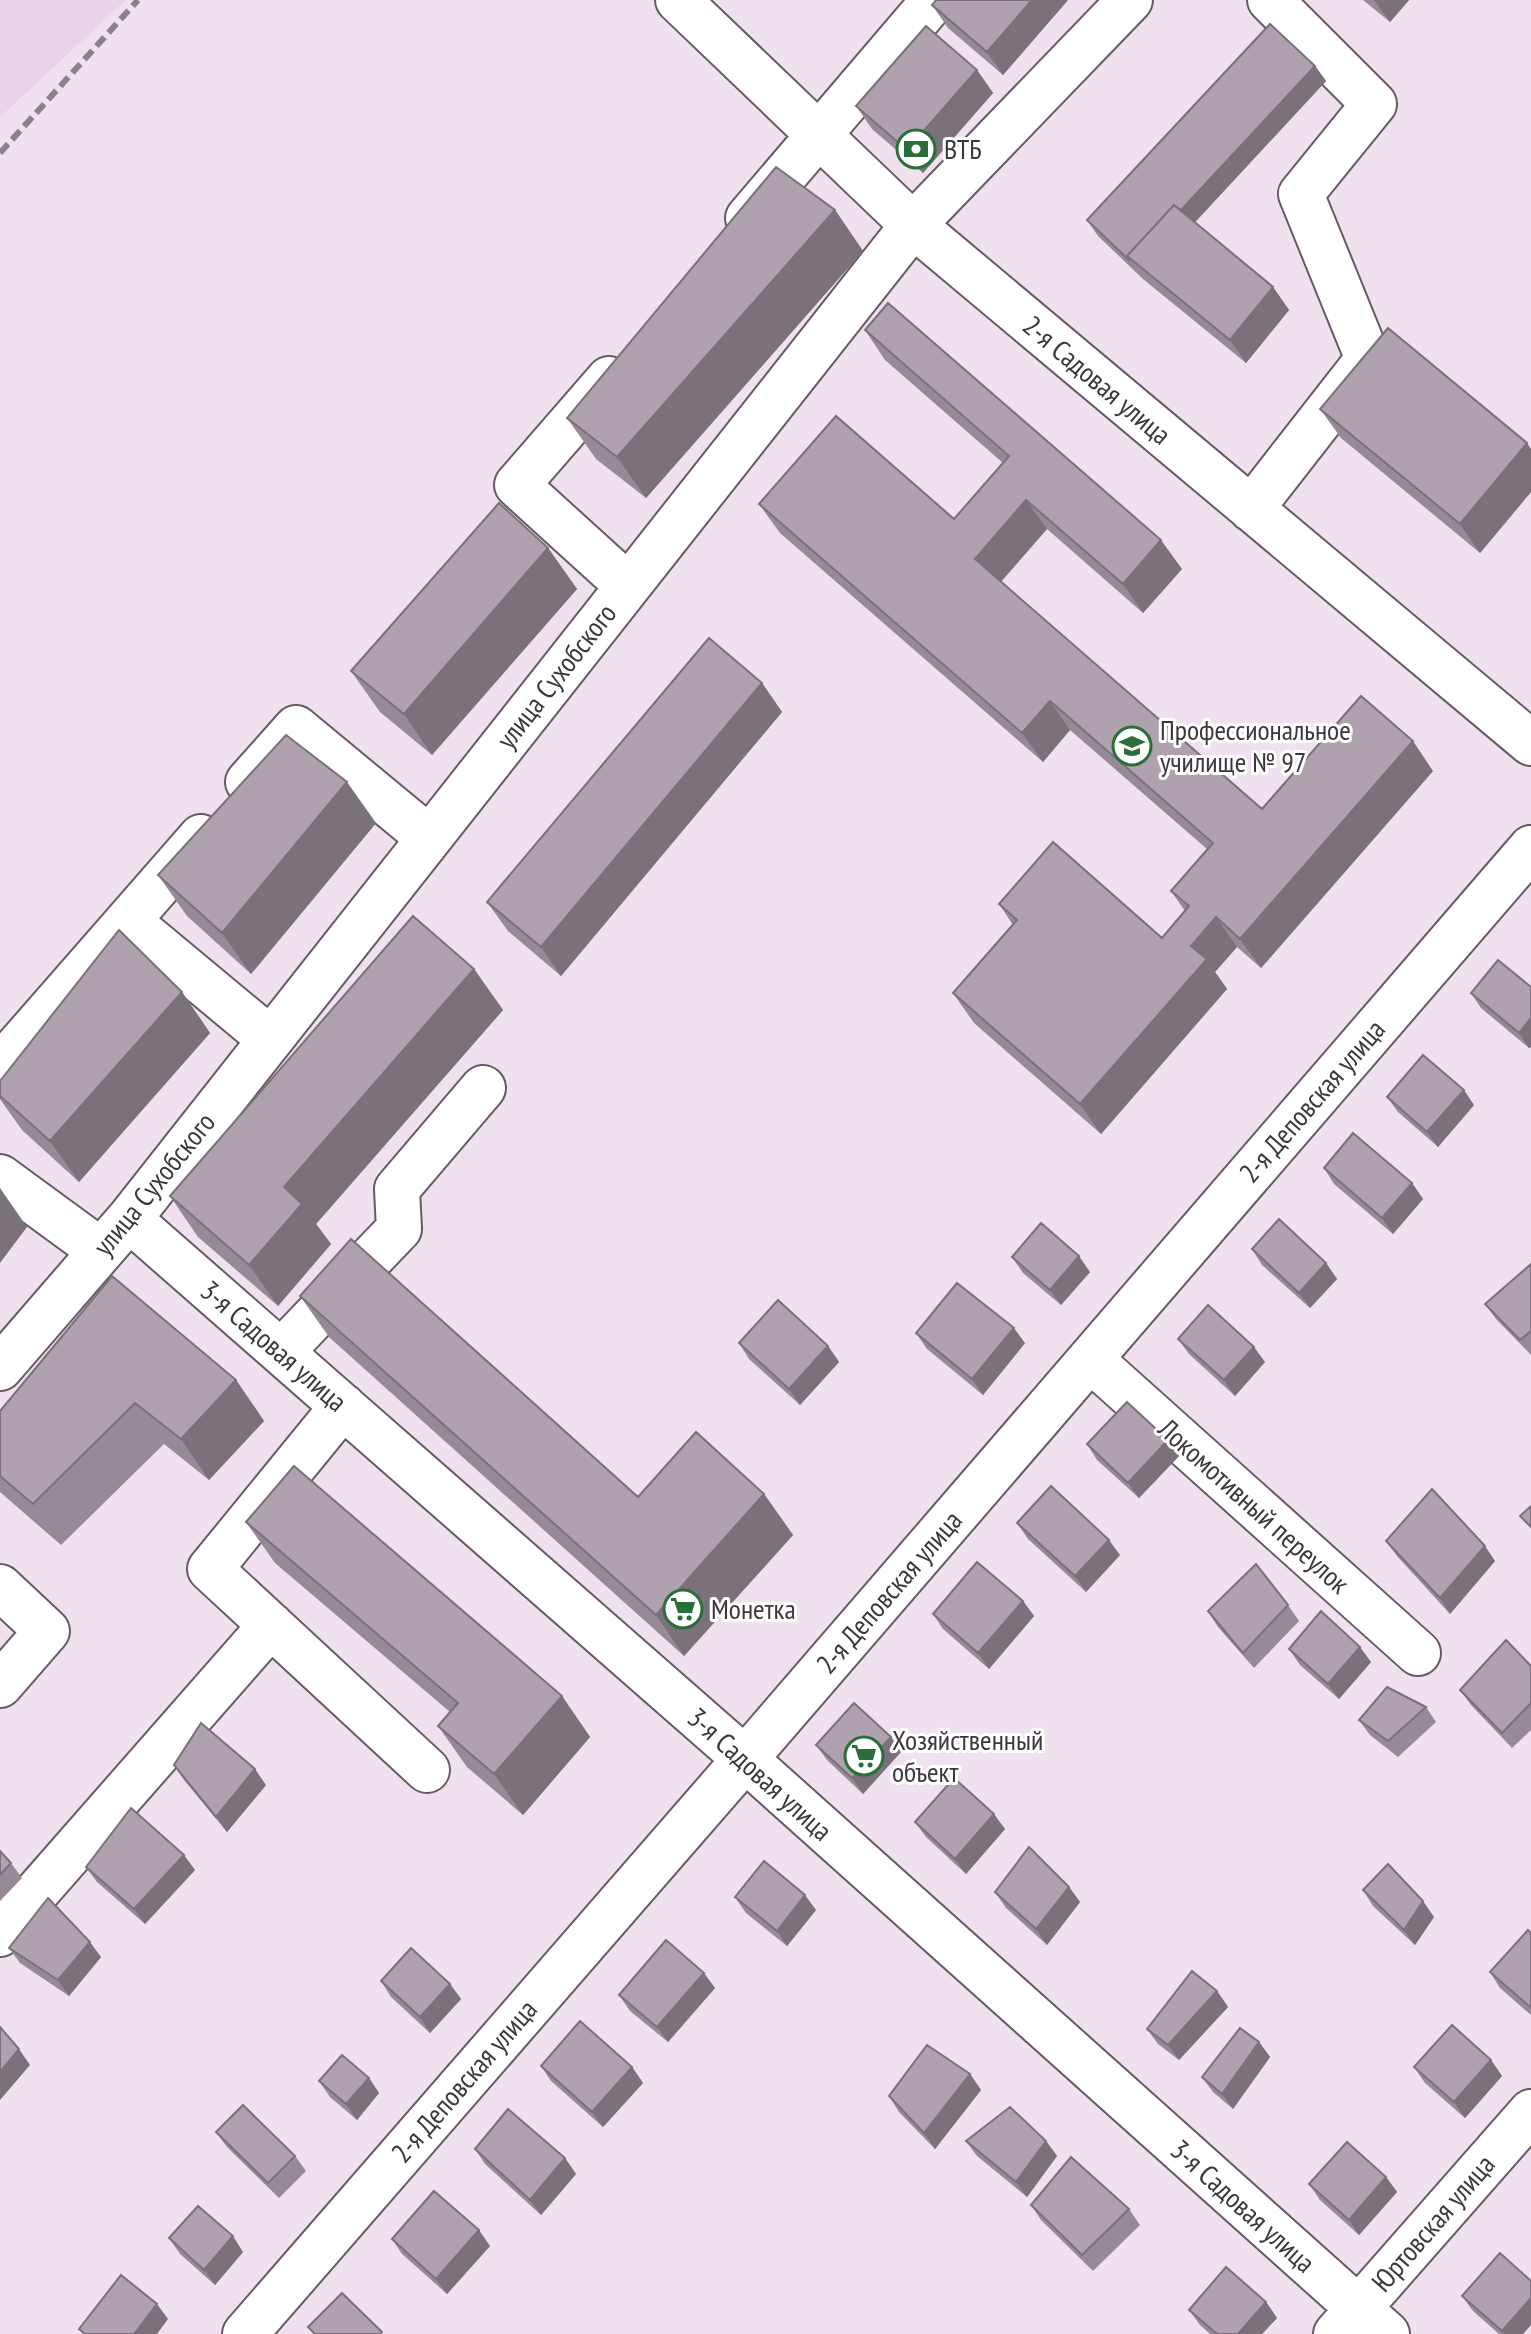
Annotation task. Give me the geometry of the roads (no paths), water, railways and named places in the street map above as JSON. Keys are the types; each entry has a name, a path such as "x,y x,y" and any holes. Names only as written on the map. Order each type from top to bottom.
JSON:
{"street":[{"name":"2-я Садовая улица","path":"678,0 913,225 1531,743"},
{"path":"726,244 934,0"},
{"name":"улица Сухобского","path":"0,1368 115,1235 913,225 1130,0"},
{"path":"1251,509 1368,359 1301,194 1374,104 1270,0"},
{"path":"627,585 517,485 632,352"},
{"path":"0,1067 296,728 429,838"},
{"name":"2-я Деповская улица","path":"245,2334 1531,848"},
{"path":"128,921 270,1039"},
{"path":"281,1352 399,1229 397,1189 483,1088"},
{"name":"3-я Садовая улица","path":"0,1177 115,1235 281,1352 745,1759 1360,2326"},
{"name":"Локомотивный переулок","path":"1090,1359 1418,1653"},
{"path":"343,1406 210,1569 427,1770"},
{"path":"0,1587 47,1631 0,1685"},
{"path":"0,1934 271,1625"},
{"name":"Юртовская улица","path":"1360,2326 1531,2112"}],"railway":[{"path":"0,153 138,0"}],"place":[{"name":"ВТБ","path":"916,149"},
{"name":"Профессиональное училище № 97","path":"1132,746"},
{"name":"Монетка","path":"683,1609"},
{"name":"Хозяйственный объект","path":"864,1756"}]}
